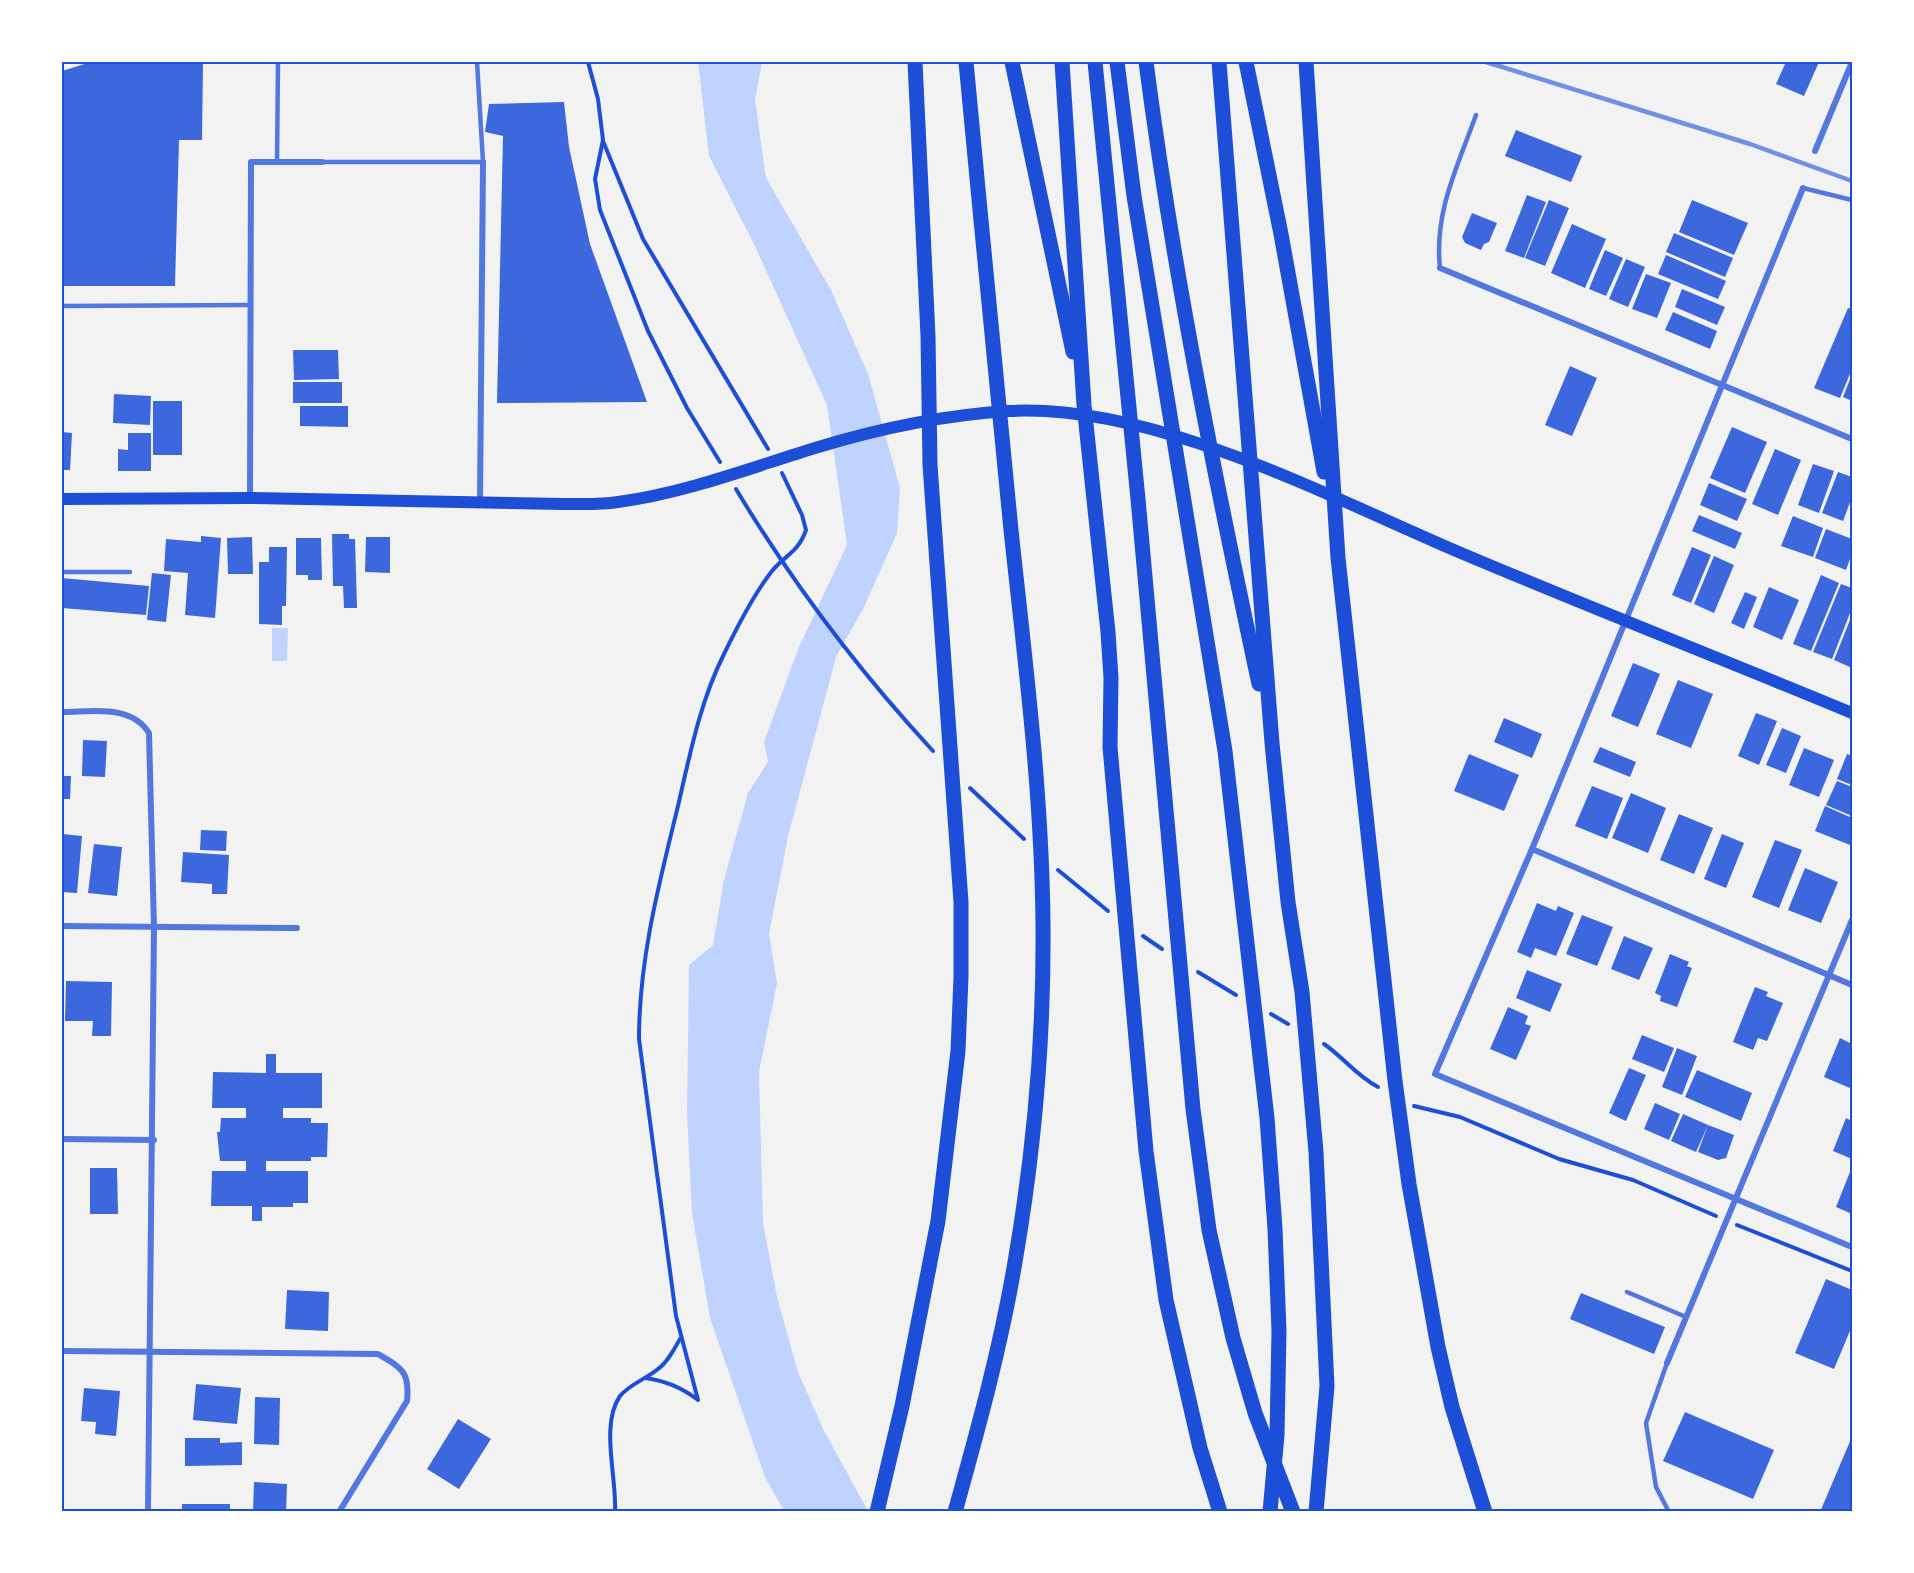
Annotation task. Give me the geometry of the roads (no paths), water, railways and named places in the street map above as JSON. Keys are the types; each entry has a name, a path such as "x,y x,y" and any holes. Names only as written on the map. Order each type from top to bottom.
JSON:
{"highway":[{"path":"877,1512 902,1406 938,1221 958,1051 962,978 961,902 930,465 921,165 915,62"},
{"path":"955,1512 986,1402 1015,1262 1038,1063 1043,926 1035,759 983,261 966,62"},
{"path":"1012,62 1084,405"},
{"path":"1062,62 1084,405 1112,678 1110,747 1146,1151 1166,1300 1200,1448 1220,1512"},
{"path":"1095,62 1137,487 1193,1109 1209,1230 1233,1338 1255,1413 1293,1512"},
{"path":"1117,62 1134,196 1225,751 1267,1119 1275,1229 1279,1383 1270,1512"},
{"path":"1146,62 1184,313 1221,507 1272,743"},
{"path":"1219,62 1272,743 1288,902 1302,992 1316,1152 1327,1386 1316,1512"},
{"path":"1246,62 1281,234 1338,558"},
{"path":"1305,62 1338,558 1395,1080 1426,1282 1452,1407 1485,1512"}],"main road":[{"path":"62,499 250,498 615,503 701,484 819,447 917,422 1011,411 1049,412 1146,428 1186,440 1285,477 1465,554 1852,713"}],"street":[{"path":"1815,151 1852,62"},
{"path":"250,498 251,162 322,162"},
{"path":"480,502 483,162"},
{"path":"1803,188 1720,385 1532,849 1435,1074 1852,1246"},
{"path":"1440,268 1852,439"},
{"path":"62,712 130,714 143,723 149,733 154,927 154,1140 148,1512"},
{"path":"1532,849 1852,984"},
{"path":"1666,1366 1852,920"},
{"path":"62,926 154,927 173,925 297,928"},
{"path":"62,1139 154,1140"},
{"path":"62,1351 378,1354 399,1366 409,1383 407,1401 339,1512"}],"lane":[{"path":"277,162 278,62"},
{"path":"322,162 483,162 477,62"},
{"path":"1440,268 1437,241 1444,204 1476,115"},
{"path":"1803,188 1852,200"},
{"path":"62,306 251,305"},
{"path":"62,572 130,572"},
{"path":"1627,1292 1686,1317"},
{"path":"1666,1366 1646,1423 1656,1487 1669,1512"}],"water":[{"path":"698,62 762,62 755,100 766,178 831,290 868,374 900,488 897,533 864,607 836,657 788,836 769,934 777,983 759,1072 763,1223 777,1297 798,1372 823,1429 868,1511 784,1511 765,1477 710,1318 692,1213 687,1114 689,965 713,945 724,880 748,793 768,762 764,742 799,647 847,545 827,405 755,246 709,156"},
{"path":"272,628 288,628 287,661 272,661"}],"railway":[{"path":"1486,62 1750,144 1852,181"}]}
